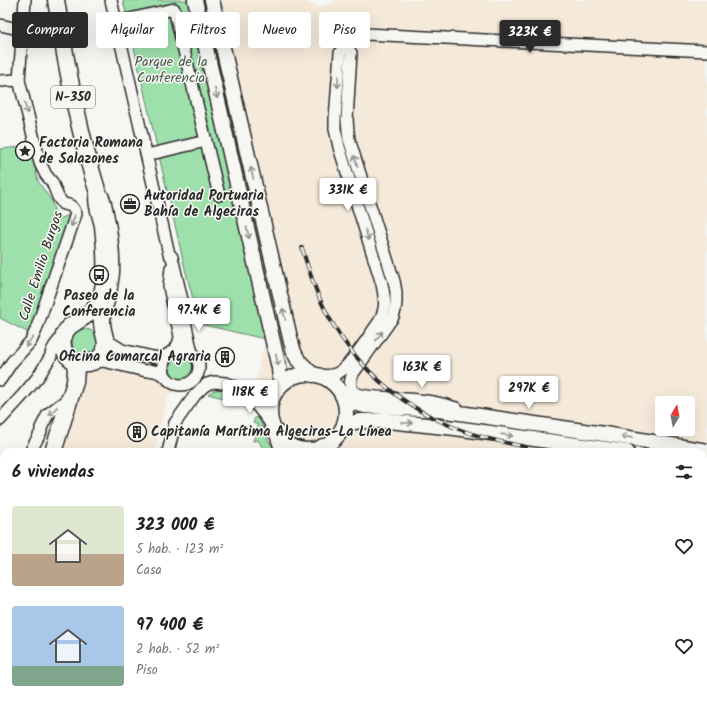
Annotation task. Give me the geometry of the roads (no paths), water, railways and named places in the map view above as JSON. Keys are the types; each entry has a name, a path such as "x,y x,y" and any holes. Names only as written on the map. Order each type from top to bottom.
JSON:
{"highway":[{"name":"N-350","path":"56,0 58,12"},
{"name":"N-350","path":"58,448 82,373 81,360 102,355 106,346 102,320 111,273 107,224 101,197 98,193 88,163 74,106 64,48"},
{"name":"N-350","path":"70,328 96,306 101,298 104,288 105,270 103,225 96,198 98,193"},
{"path":"54,448 75,382 75,365 81,360 63,347 63,343 70,328 80,321 90,321 99,326 104,335"},
{"path":"276,432 282,448"}],"main road":[{"path":"195,0 279,368 280,380 272,402 271,416 276,432 285,441 296,448"},
{"path":"212,0 291,342 298,360 316,375 333,383 342,395 350,402 365,406 439,410 694,448"},
{"path":"278,389 289,379 296,376 316,375"},
{"path":"342,395 346,409 346,416 342,429"},
{"path":"322,448 334,440 346,426 360,421 388,421 455,428 598,448"}],"street":[{"name":"Calle Emilio Burgos","path":"24,12 25,0"},
{"path":"112,0 114,12"},
{"path":"161,12 174,9 219,195"},
{"path":"0,25 12,28"},
{"path":"370,34 707,51"},
{"name":"Calle Emilio Burgos","path":"0,380 12,362 31,341 76,214 74,207 70,204 63,204 58,198 52,182 46,175 40,163 19,80 22,48"},
{"path":"122,48 169,254 168,258 171,269 169,287 180,336 179,342 163,364 165,376"},
{"path":"316,375 328,376 340,372 345,368 379,322 385,307 382,284 339,147 336,129 335,119 340,52 343,48"},
{"path":"348,48 351,53 347,119 348,131 394,281 396,292 395,310 390,322 352,375 350,380 350,388 358,395 410,399 444,404 478,416"},
{"path":"0,81 19,80"},
{"path":"147,155 206,141"},
{"path":"51,356 61,355 81,360 103,361 146,371 150,370 160,372 169,381 178,385 182,386 192,383 198,376 199,362 191,349 184,317 185,313 172,258 169,254"},
{"path":"0,420 38,376 51,356 53,349 70,328"},
{"path":"104,335 122,350 159,358 180,349 193,354"},
{"path":"169,448 176,423 188,404 207,384 220,382 230,384 243,390 248,389 268,393 278,389"},
{"path":"243,390 258,407 276,432"},
{"path":"32,448 41,432 41,428 48,414 70,395"},
{"path":"41,432 52,425 58,428 59,431"}],"railway":[{"path":"302,248 316,291 329,317 354,354 385,386 422,412 452,427 483,437 526,447"}],"place":[{"name":"Factoria Romana de Salazones","path":"25,151"},
{"name":"Autoridad Portuaria Bahía de Algeciras","path":"130,204"},
{"name":"Paseo de la Conferencia","path":"99,275"},
{"name":"Oficina Comarcal Agraria","path":"225,357"},
{"name":"Capitanía Marítima Algeciras-La Línea","path":"137,432"}],"park label":[{"name":"Parque de la Conferencia","path":"171,70"}]}
